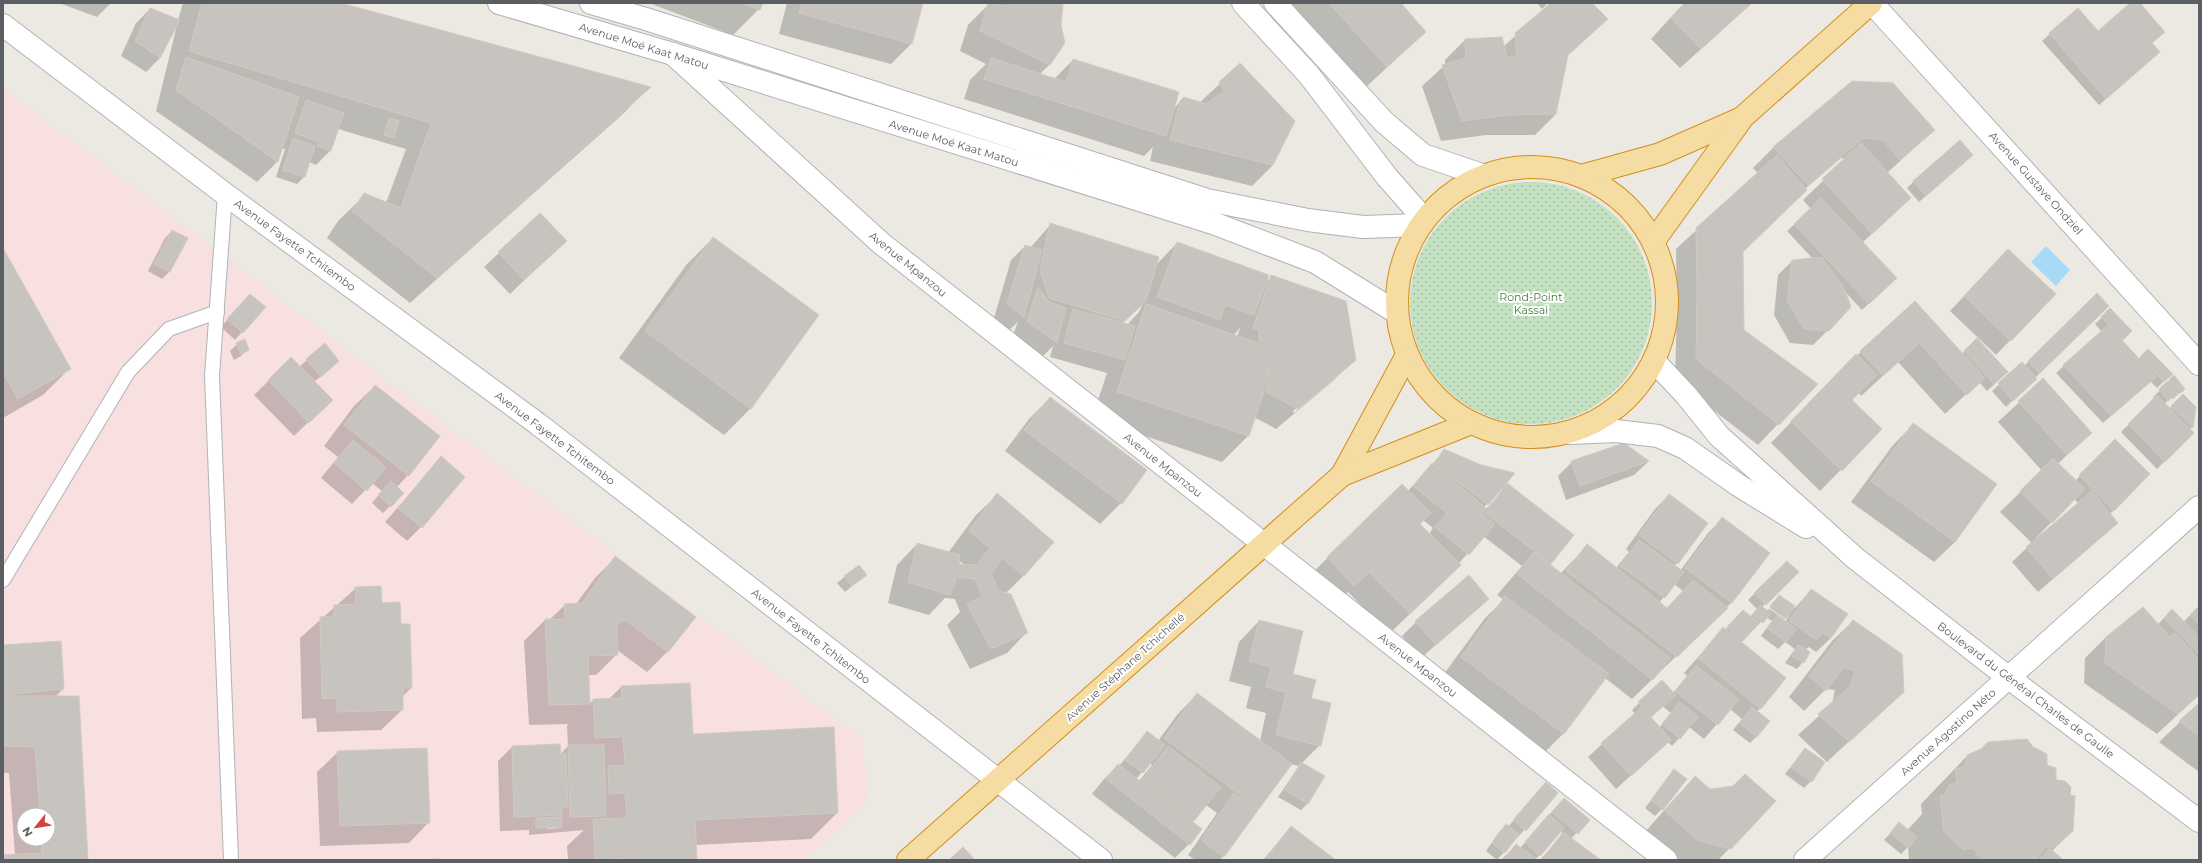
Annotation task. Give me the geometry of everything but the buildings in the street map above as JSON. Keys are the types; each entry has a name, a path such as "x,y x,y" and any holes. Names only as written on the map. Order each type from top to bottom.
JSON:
{"highway":[{"path":"1653,242 1743,117 1872,3"},
{"path":"1581,176 1660,154 1743,117"},
{"path":"1515,167 1549,167 1581,176 1610,192 1634,215 1653,242 1663,271 1667,302 1663,332 1654,362 1633,393 1604,417 1570,433 1536,438 1503,435 1471,423 1444,406 1423,382 1407,355 1396,312 1400,266 1422,222 1450,193 1482,175 1515,167"},
{"name":"Avenue Stéphane Tchichellé","path":"908,860 1342,474 1407,355"},
{"name":"Avenue Stéphane Tchichellé","path":"1342,474 1471,423"}],"street":[{"name":"Avenue Moé Kaat Matou","path":"499,3 673,54 1213,223 1314,262 1396,312"},
{"name":"Avenue Moé Kaat Matou","path":"591,3 661,24 1207,200 1308,220 1356,226 1422,222"},
{"path":"1243,3 1309,75 1422,222"},
{"path":"1275,3 1384,122 1423,155 1482,175"},
{"name":"Avenue Gustave Ondziel","path":"1872,3 2199,364"},
{"name":"Avenue Fayette Tchitembo","path":"3,24 225,194 538,424 997,781 1101,860"},
{"name":"Avenue Mpanzou","path":"673,54 882,244 1666,860"},
{"name":"Boulevard du Général Charles de Gaulle","path":"1654,362 1686,395 1719,436 1855,558 2009,678 2199,821"},
{"name":"Boulevard du Général Charles de Gaulle","path":"1570,433 1616,431 1658,436 1685,448 1738,485 1855,558"},
{"name":"Avenue Agostino Néto","path":"1805,860 2199,507"}],"lane":[{"path":"225,194 212,376 231,860"},
{"path":"3,580 128,372 169,329 217,312"}],"shaded area":[{"path":"3,88 549,504 863,740 867,804 803,860 3,860"}],"green space":[{"name":"Rond-Point Kassai","path":"1519,182 1543,182 1566,187 1588,196 1608,209 1617,217 1632,236 1643,257 1650,279 1652,303 1650,327 1643,349 1632,370 1617,389 1608,397 1588,410 1566,419 1543,424 1519,424 1496,419 1474,410 1454,397 1437,380 1424,360 1415,338 1410,315 1410,291 1415,268 1424,246 1437,226 1454,209 1474,196 1496,187"}],"water":[{"path":"2046,246 2070,270 2056,286 2031,262"}]}
